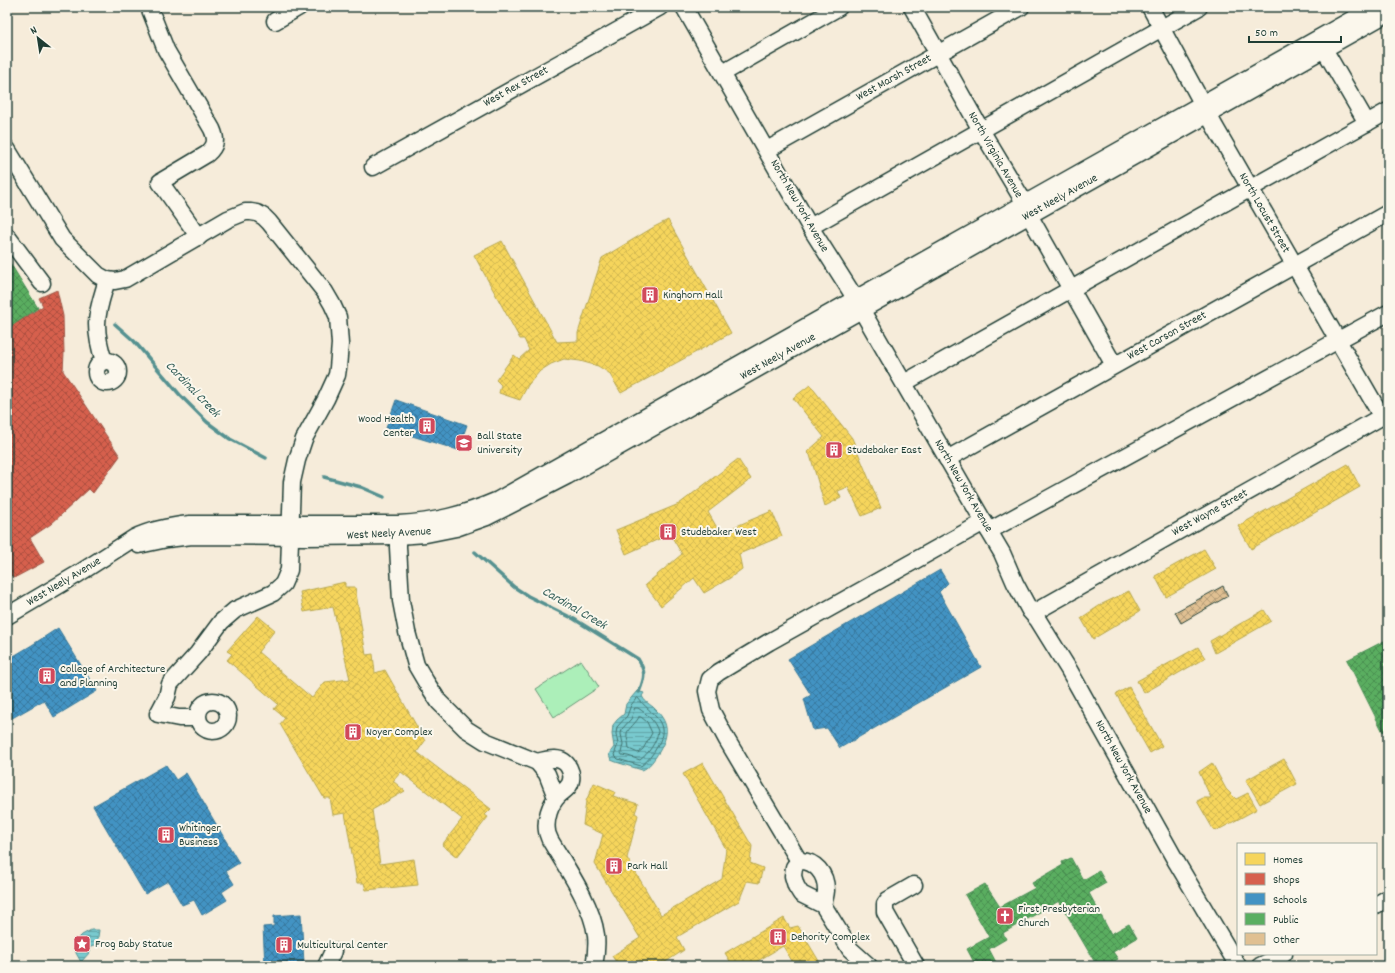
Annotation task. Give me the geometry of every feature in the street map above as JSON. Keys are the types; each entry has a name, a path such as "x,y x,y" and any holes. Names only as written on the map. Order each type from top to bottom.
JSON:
{"street":[{"path":"149,7 166,50 215,134 216,140 213,149 160,182 199,237"},
{"path":"275,21 299,7"},
{"name":"West Rex Street","path":"373,167 660,7"},
{"name":"North New York Avenue","path":"684,7 810,227 858,304 987,526 1002,553 1015,583 1069,670 1181,869 1238,966"},
{"path":"723,73 839,7"},
{"name":"North Virginia Avenue","path":"912,7 1114,365"},
{"name":"West Marsh Street","path":"766,150 1021,7"},
{"name":"North Locust Street","path":"1150,7 1294,265 1338,341 1385,415"},
{"path":"810,227 1199,7"},
{"name":"West Neely Avenue","path":"7,616 141,534 165,527 190,524 290,530 398,530 426,534 456,528 494,514 567,476 858,304 1206,109 1374,7"},
{"name":"West Neely Avenue","path":"1206,109 1324,49 1388,13"},
{"path":"1324,49 1367,123"},
{"path":"904,384 1388,111"},
{"path":"7,149 62,239 98,275 107,280 115,281 125,279 237,215 246,212 257,214 270,222 311,273 332,304 338,317 340,344 337,375 304,440 297,460 292,482 289,570 283,584 273,593 235,610 221,622 198,653 170,684 167,697 158,714 179,718 198,718"},
{"name":"West Carson Street","path":"947,459 1388,213"},
{"path":"7,236 42,283"},
{"path":"104,361 99,342 97,323 107,280"},
{"path":"799,861 727,740 711,710 707,691 710,679 774,639 1338,341 1388,313"},
{"name":"West Wayne Street","path":"1033,613 1385,415"},
{"path":"398,530 402,607 416,665 426,682 439,702 466,729 485,741 536,762 547,774 556,798"},
{"path":"536,762 555,758 562,760 568,764 571,773 571,781 568,788 556,798 550,810 547,819 547,831 550,840 589,908 596,936 594,966"},
{"path":"799,861 812,863 820,871 824,879 826,890 823,905"},
{"path":"799,861 794,867 793,876 796,886 801,894 823,905 850,949 869,966"},
{"path":"914,885 888,900 885,904 885,912 916,966"},
{"path":"1377,904 1388,898"},
{"path":"326,966 333,951"},
{"path":"1260,966 1282,955"}],"green space":[{"path":"581,660 599,687 554,717 536,689"}],"water":[{"path":"637,691 644,693 642,696 643,698 658,712 665,723 666,728 665,739 659,752 654,760 642,770 611,760 609,754 614,747 612,734 613,725 624,714 626,704"},
{"path":"91,930 99,930 97,944 87,949 90,952 81,962 76,953 76,941 82,935"}],"building: Homes":[{"name":"Kinghorn Hall","path":"668,220 731,333 621,393 609,373 598,366 580,361 564,359 551,364 540,371 528,385 520,400 499,393 501,385 496,380 514,355 519,359 529,350 524,339 520,339 474,255 502,241 557,342 578,341 578,333 602,258"},
{"name":"Studebaker East","path":"810,385 852,438 881,508 862,516 848,487 838,491 841,498 825,506 810,455 807,452 824,437 793,398"},
{"name":"Studebaker West","path":"738,459 751,479 708,512 720,533 772,511 782,536 739,554 742,569 730,578 704,593 694,578 661,606 645,585 682,554 670,534 626,554 616,530 679,504"},
{"path":"1348,464 1360,487 1251,549 1238,526"},
{"path":"1204,549 1216,569 1166,597 1155,576"},
{"name":"Noyer Complex","path":"345,582 345,587 355,587 366,655 373,654 375,673 385,670 425,741 417,752 491,809 485,815 488,817 457,857 442,845 462,819 401,772 393,781 405,791 372,810 380,864 414,859 418,885 366,890 364,883 357,883 345,813 333,815 330,798 324,798 280,724 285,718 274,709 278,704 227,660 232,654 227,651 258,616 275,630 258,652 312,698 325,682 350,679 333,607 304,612 300,592"},
{"path":"1129,591 1140,611 1093,639 1081,618 1102,604"},
{"path":"1264,610 1271,621 1215,653 1210,641"},
{"path":"1198,647 1205,658 1144,693 1137,681"},
{"path":"1129,687 1162,746 1150,753 1116,694"},
{"path":"1284,759 1297,784 1260,804 1246,780"},
{"name":"Park Hall","path":"703,763 752,846 750,863 763,868 759,883 747,881 739,901 677,937 684,950 664,963 666,966 616,966 618,965 612,956 640,938 595,864 603,834 583,825 586,801 594,783 615,792 613,796 638,804 635,813 638,815 627,858 661,915 722,879 726,849 683,774"},
{"path":"1212,763 1226,789 1236,799 1248,793 1257,809 1218,830 1213,829 1197,801 1203,798 1211,798 1199,772"},
{"name":"Dehority Complex","path":"784,918 790,928 798,926 822,966 795,966 783,946 749,966 733,966 725,953"}],"building: Shops":[{"path":"57,290 63,316 63,371 120,456 93,493 89,489 51,524 30,538 44,562 14,578 11,575 7,577 7,329 43,306 39,298"}],"building: Schools":[{"name":"Wood Health Center","path":"396,400 467,425 458,450 386,428"},
{"path":"940,570 948,583 939,592 981,667 840,748 827,728 813,730 804,699 811,695 788,659"},
{"name":"College of Architecture and Planning","path":"58,628 97,691 54,717 44,700 7,721 7,660"},
{"name":"Whitinger Business","path":"166,765 176,780 186,773 239,863 226,871 234,884 222,892 227,900 202,915 194,900 182,905 168,881 145,894 93,806"},
{"name":"Multicultural Center","path":"301,914 304,963 285,966 265,966 263,927 274,926 274,916"}],"building: Public":[{"path":"7,258 38,308 7,329"},
{"path":"1388,639 1388,729 1383,732 1347,660"},
{"name":"First Presbyterian Church","path":"1071,858 1083,880 1099,871 1106,883 1089,893 1111,934 1129,924 1137,938 1113,952 1118,959 1106,966 1097,966 1059,901 1003,933 1006,939 989,949 998,966 976,966 967,949 989,937 965,895 985,884 1000,907 1035,888 1032,883 1063,865 1062,862"}],"building: Other":[{"path":"1223,586 1228,596 1181,623 1175,612"}],"waterway":[{"name":"Cardinal Creek","path":"115,324 134,341 180,395 207,422 230,439 266,458"},
{"name":"Cardinal Creek","path":"324,477 361,487 384,497"},
{"name":"Cardinal Creek","path":"475,552 514,587 528,596 574,619 638,659 644,675 639,692"}],"place":[{"name":"Kinghorn Hall","path":"650,295"},
{"name":"Wood Health Center","path":"427,426"},
{"name":"Ball State University","path":"464,443"},
{"name":"Studebaker East","path":"834,450"},
{"name":"Studebaker West","path":"668,532"},
{"name":"College of Architecture and Planning","path":"47,676"},
{"name":"Noyer Complex","path":"353,732"},
{"name":"Whitinger Business","path":"166,835"},
{"name":"Park Hall","path":"614,866"},
{"name":"First Presbyterian Church","path":"1005,916"},
{"name":"Dehority Complex","path":"778,937"},
{"name":"Frog Baby Statue","path":"82,944"},
{"name":"Multicultural Center","path":"284,945"}]}
